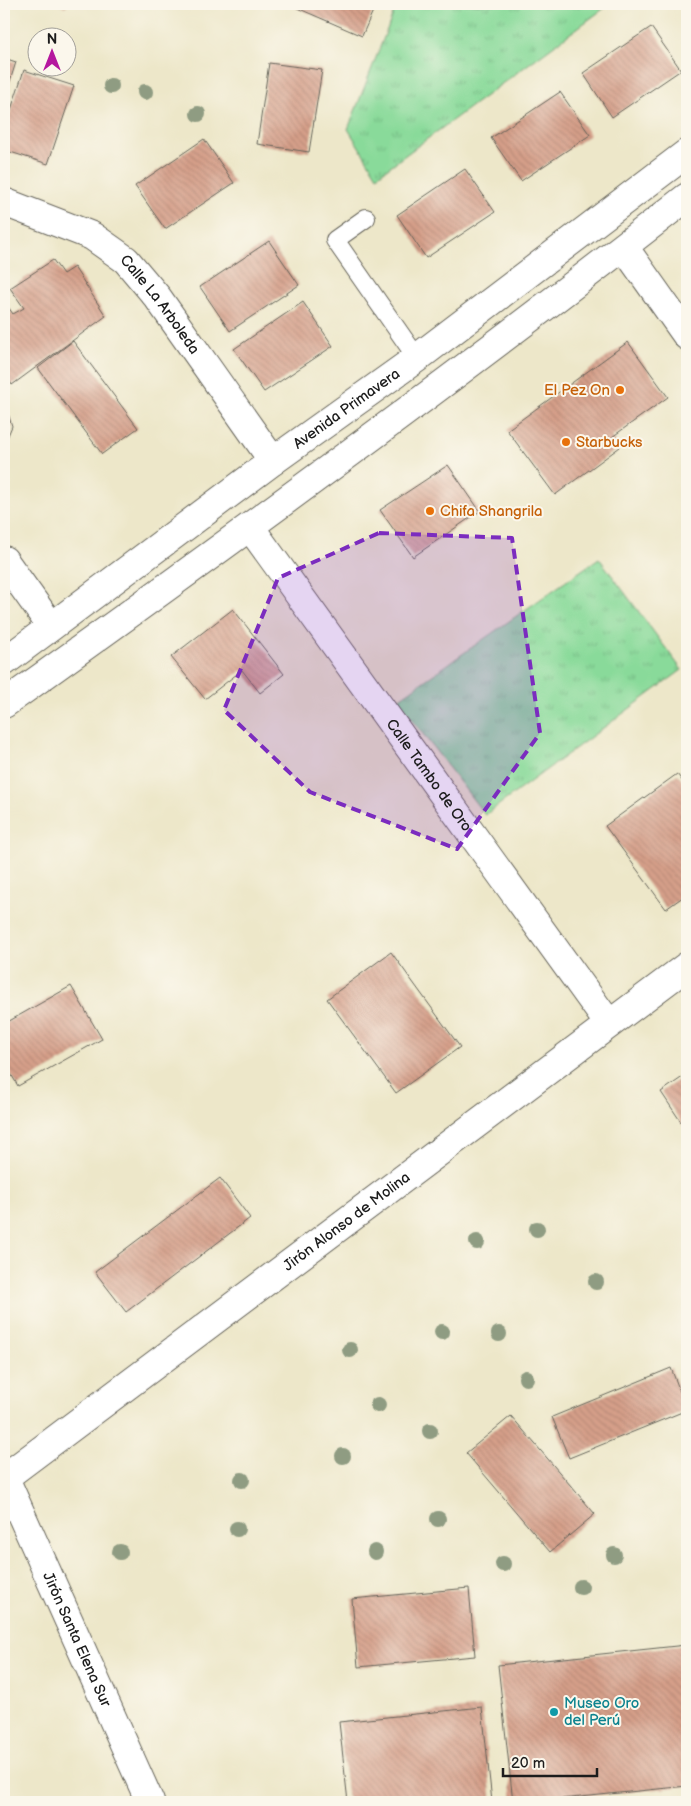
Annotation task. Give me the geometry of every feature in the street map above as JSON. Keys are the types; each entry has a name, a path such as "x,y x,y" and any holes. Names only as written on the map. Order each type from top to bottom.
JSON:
{"main road":[{"name":"Avenida Primavera","path":"4,662 273,462 417,358 687,153"},
{"path":"4,704 250,528 624,247 687,197"},
{"name":"Calle La Arboleda","path":"4,202 92,236 126,260 158,298 273,462"},
{"path":"624,247 687,336"},
{"name":"Calle Tambo de Oro","path":"250,528 609,1024"},
{"path":"4,560 51,626"},
{"name":"Jirón Alonso de Molina","path":"4,1477 687,966"},
{"name":"Jirón Santa Elena Sur","path":"4,1477 150,1802"}],"lane":[{"path":"366,218 335,240 417,358"}],"highlighted area":[{"path":"379,533 512,538 540,733 457,849 310,792 224,710 278,578"}],"green space":[{"path":"397,4 610,4 377,176 348,129"},
{"path":"599,558 682,670 485,815 397,700"}],"building":[{"path":"55,4 67,4 66,7"},
{"path":"288,4 376,4 362,36"},
{"path":"681,4 687,4 687,13"},
{"path":"651,27 681,70 612,117 583,73"},
{"path":"4,58 16,62 4,100"},
{"path":"269,63 322,70 309,152 257,144"},
{"path":"24,70 28,71 28,78 49,78 74,86 48,164 4,150 4,131"},
{"path":"560,92 590,135 521,181 491,138"},
{"path":"204,139 234,183 165,229 135,186"},
{"path":"465,169 495,212 426,258 397,215"},
{"path":"269,241 299,285 230,331 200,287"},
{"path":"53,260 63,274 74,267 106,316 12,385 4,372 4,311 6,304 13,314 24,308 10,288"},
{"path":"303,302 333,346 264,392 234,349"},
{"path":"73,341 138,428 102,454 38,368"},
{"path":"628,342 668,397 612,437 620,447 555,495 507,430"},
{"path":"4,401 12,426 4,445"},
{"name":"Chifa Shangrila","path":"448,465 480,511 413,557 380,510"},
{"path":"233,609 284,674 260,693 242,670 205,699 171,657"},
{"path":"677,774 687,787 687,894 666,909 605,826"},
{"path":"391,952 460,1047 396,1093 327,999"},
{"path":"71,986 102,1039 18,1086 4,1062 4,1024"},
{"path":"687,1074 687,1131 661,1092"},
{"path":"220,1178 250,1218 126,1312 95,1272"},
{"path":"671,1368 687,1410 569,1458 552,1417"},
{"path":"511,1416 595,1514 550,1552 466,1453"},
{"path":"469,1588 475,1656 358,1667 352,1599"},
{"path":"686,1645 687,1786 532,1802 513,1802 498,1665"},
{"path":"482,1707 492,1802 348,1802 339,1722"}],"place":[{"name":"El Pez On","path":"620,390"},
{"name":"Starbucks","path":"566,442"},
{"name":"Chifa Shangrila","path":"430,511"},
{"name":"Museo Oro del Perú","path":"554,1712"}]}
